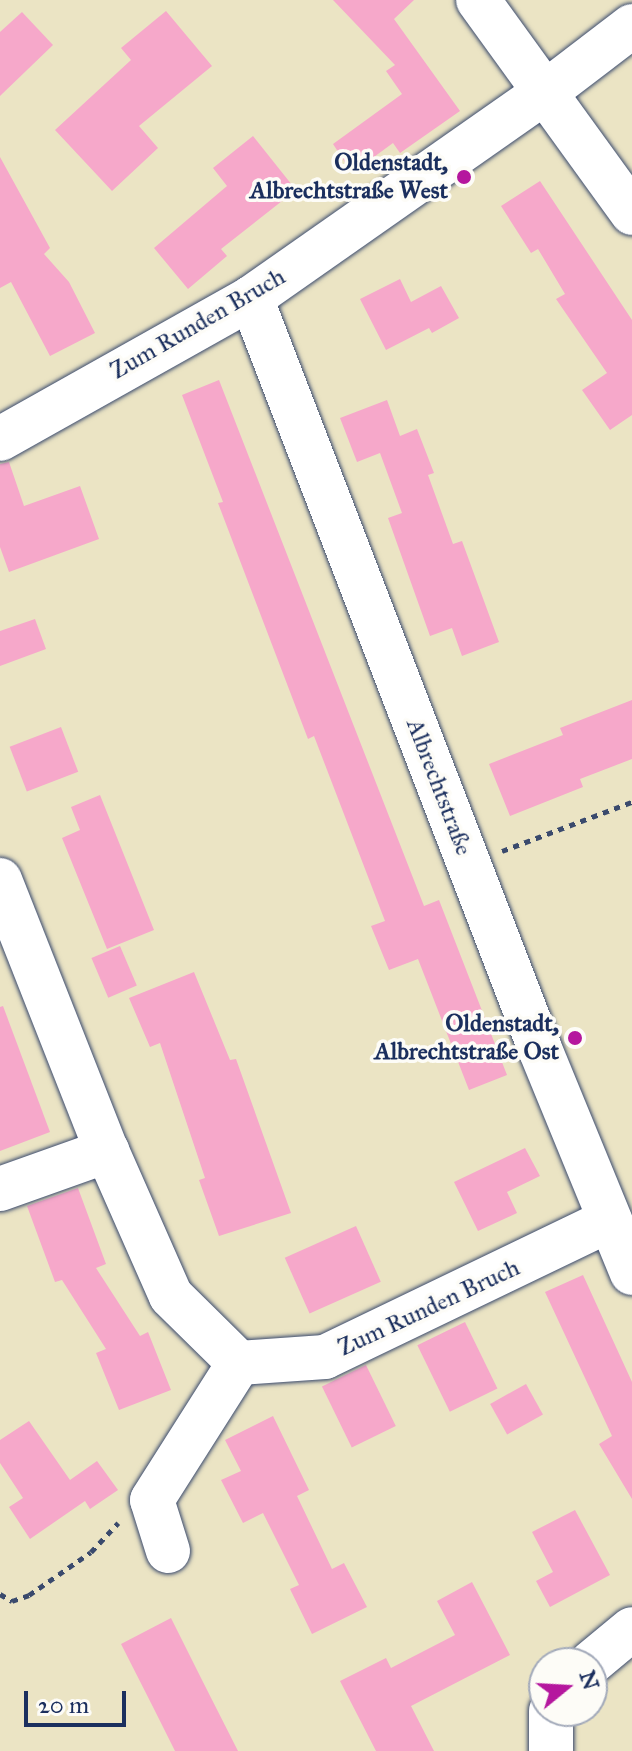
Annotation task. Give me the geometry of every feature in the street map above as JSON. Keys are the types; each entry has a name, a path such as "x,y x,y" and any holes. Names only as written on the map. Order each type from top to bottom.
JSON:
{"street":[{"path":"478,0 547,91 632,213"},
{"name":"Zum Runden Bruch","path":"0,439 251,298 547,91 632,26"},
{"name":"Albrechtstraße","path":"251,298 469,864 632,1273"},
{"path":"0,880 107,1151 171,1296 239,1363 152,1500 168,1551"},
{"path":"0,1189 107,1151"},
{"name":"Zum Runden Bruch","path":"239,1363 325,1357 610,1220"},
{"path":"608,1649 632,1629"},
{"path":"551,1727 551,1751"}],"path":[{"path":"469,864 632,802"},
{"path":"0,1594 12,1601 29,1595 91,1552 117,1524 152,1500"}],"building":[{"path":"333,0 414,0 394,19 460,111 400,153 393,143 352,173 333,144 402,94 386,71 395,65"},
{"path":"166,11 212,66 139,126 158,148 112,191 55,130 131,60 121,48"},
{"path":"22,12 53,45 0,96 0,32"},
{"path":"253,136 296,190 221,249 227,256 188,289 154,248 227,186 213,168"},
{"path":"0,157 50,248 44,254 69,282 95,333 50,356 11,282 0,288"},
{"path":"540,181 632,320 632,415 610,430 582,390 607,373 556,299 565,294 538,249 531,253 501,206"},
{"path":"400,279 411,302 441,286 459,318 432,333 429,328 386,350 360,299"},
{"path":"219,380 424,906 439,900 507,1075 469,1090 418,959 389,970 371,926 385,921 314,736 308,739 218,503 223,502 182,395"},
{"path":"387,400 400,436 417,429 434,473 428,475 453,544 462,541 499,642 462,656 452,628 430,636 388,518 402,513 380,453 357,462 340,418"},
{"path":"9,462 24,506 80,486 99,539 9,572 0,547 0,464"},
{"path":"35,619 46,649 0,666 0,631"},
{"path":"632,700 632,759 580,779 583,787 510,816 489,764 563,735 560,728"},
{"path":"61,727 78,772 27,792 10,747"},
{"path":"100,795 154,930 107,949 62,838 80,830 71,807"},
{"path":"120,946 137,986 108,998 91,958"},
{"path":"194,972 230,1060 236,1059 291,1213 219,1236 199,1180 205,1178 160,1043 150,1047 129,998"},
{"path":"3,1006 50,1132 0,1151 0,1007"},
{"path":"525,1148 540,1176 507,1192 517,1213 478,1231 454,1182"},
{"path":"78,1188 106,1264 96,1268 140,1336 148,1332 171,1390 119,1410 96,1353 106,1349 62,1280 55,1282 27,1206"},
{"path":"356,1226 381,1282 310,1313 285,1258"},
{"path":"583,1275 632,1382 632,1499 599,1444 612,1436 545,1292"},
{"path":"465,1322 497,1389 450,1412 417,1345"},
{"path":"366,1365 396,1426 352,1448 322,1386"},
{"path":"526,1384 543,1415 507,1434 490,1404"},
{"path":"273,1416 309,1490 297,1496 332,1569 344,1563 367,1607 312,1634 290,1589 299,1585 263,1513 243,1523 221,1480 241,1471 225,1440"},
{"path":"29,1421 70,1480 97,1461 118,1490 90,1509 85,1501 30,1539 9,1507 23,1498 0,1463 0,1440"},
{"path":"575,1510 610,1575 550,1607 536,1581 553,1572 532,1532"},
{"path":"472,1582 510,1655 411,1706 434,1751 376,1751 340,1681 386,1658 391,1668 455,1635 437,1601"},
{"path":"171,1618 238,1751 175,1751 121,1644"}],"place":[{"name":"Oldenstadt, Albrechtstraße West","path":"464,177"},
{"name":"Oldenstadt, Albrechtstraße Ost","path":"575,1038"}]}
